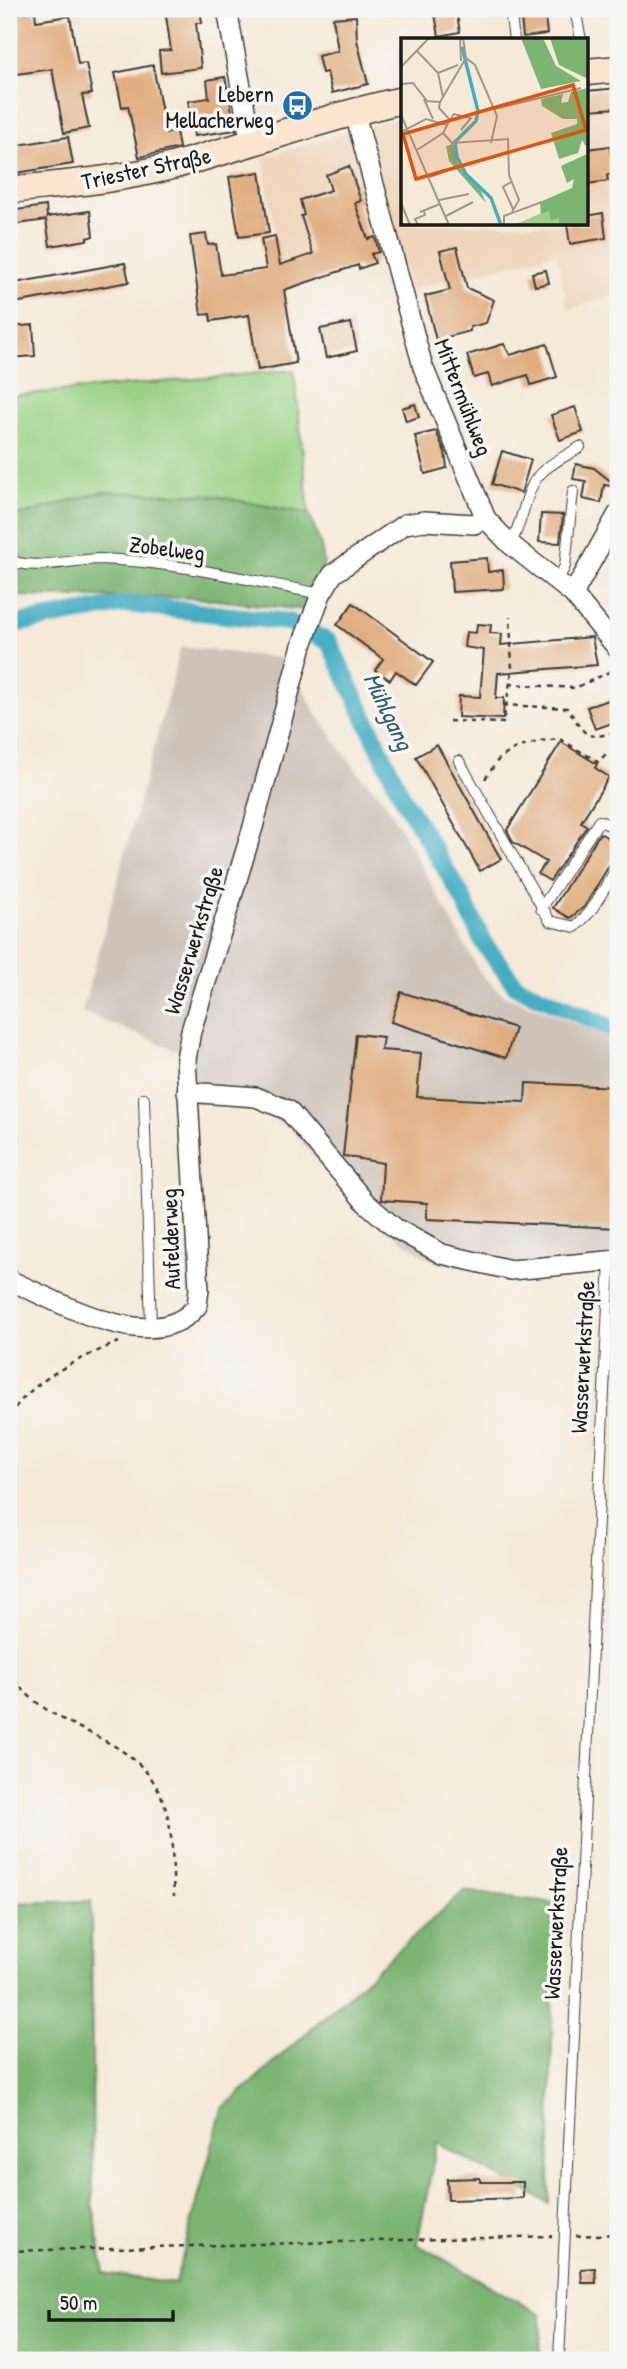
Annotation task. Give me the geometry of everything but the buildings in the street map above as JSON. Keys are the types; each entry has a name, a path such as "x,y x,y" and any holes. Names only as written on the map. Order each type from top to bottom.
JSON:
{"main road":[{"path":"588,70 618,69"},
{"name":"Triester Straße","path":"9,190 96,181 170,167 354,110 401,100"}],"street":[{"path":"227,9 251,143"},
{"name":"Mittermühlweg","path":"354,110 423,367 486,519 510,544 565,588 618,649"},
{"path":"565,588 618,514"},
{"name":"Wasserwerkstraße","path":"486,519 467,524 424,521 405,524 333,574 321,594 302,645 253,827 191,1031 186,1059 187,1093 256,1097 288,1110 366,1203 395,1228 442,1254 511,1270 614,1261"},
{"name":"Aufelderweg","path":"9,1280 108,1321 132,1328 175,1325 197,1306 199,1289 187,1093"}],"lane":[{"path":"510,9 514,38"},
{"path":"575,9 581,38"},
{"path":"510,544 522,522 537,477 543,470 580,447"},
{"path":"565,588 573,491"},
{"name":"Zobelweg","path":"9,559 40,564 98,559 194,570 321,594"},
{"path":"459,761 550,921 575,927 590,912 618,867"},
{"path":"541,909 599,821 618,828"},
{"path":"144,1098 150,1328"},
{"name":"Wasserwerkstraße","path":"559,2360 614,1261"}],"path":[{"path":"449,721 503,723 503,705 509,684 510,617"},
{"path":"509,684 575,688 618,668"},
{"path":"503,705 567,708 588,736 594,738 618,731"},
{"path":"474,788 485,779 498,760 514,749 540,741 560,739 598,762 606,754 618,751"},
{"path":"9,1416 23,1395 80,1358 150,1328"},
{"path":"9,1660 17,1684 45,1707 131,1754 154,1783 167,1811 174,1896"},
{"path":"9,2251 618,2234"}],"shaded area":[{"path":"618,86 618,195 611,199 618,245 618,294 568,310 557,253 409,290 400,254 349,268 280,268 263,157 401,117 401,226 588,226 588,89"},
{"path":"181,647 288,659 315,712 356,770 385,801 481,974 503,995 618,1040 618,1271 516,1281 433,1261 359,1212 290,1127 242,1104 180,1102 179,1051 82,1012"}],"green space":[{"path":"294,370 309,514 209,495 101,492 22,515 9,514 9,396"},
{"path":"101,492 209,495 309,514 323,554 323,563 307,610 197,598 9,596 9,514 22,515"},
{"path":"464,1891 554,1903 549,2203 437,2143 417,2244 541,2315 540,2360 9,2360 9,1903 91,1901 93,2204 104,2273 175,2284 222,2109"}],"waterway":[{"name":"Mühlgang","path":"9,625 126,604 289,622 329,642 404,800 461,895 485,945 516,986 618,1031"}],"place":[{"name":"Lebern Mellacherweg","path":"297,106"}]}
